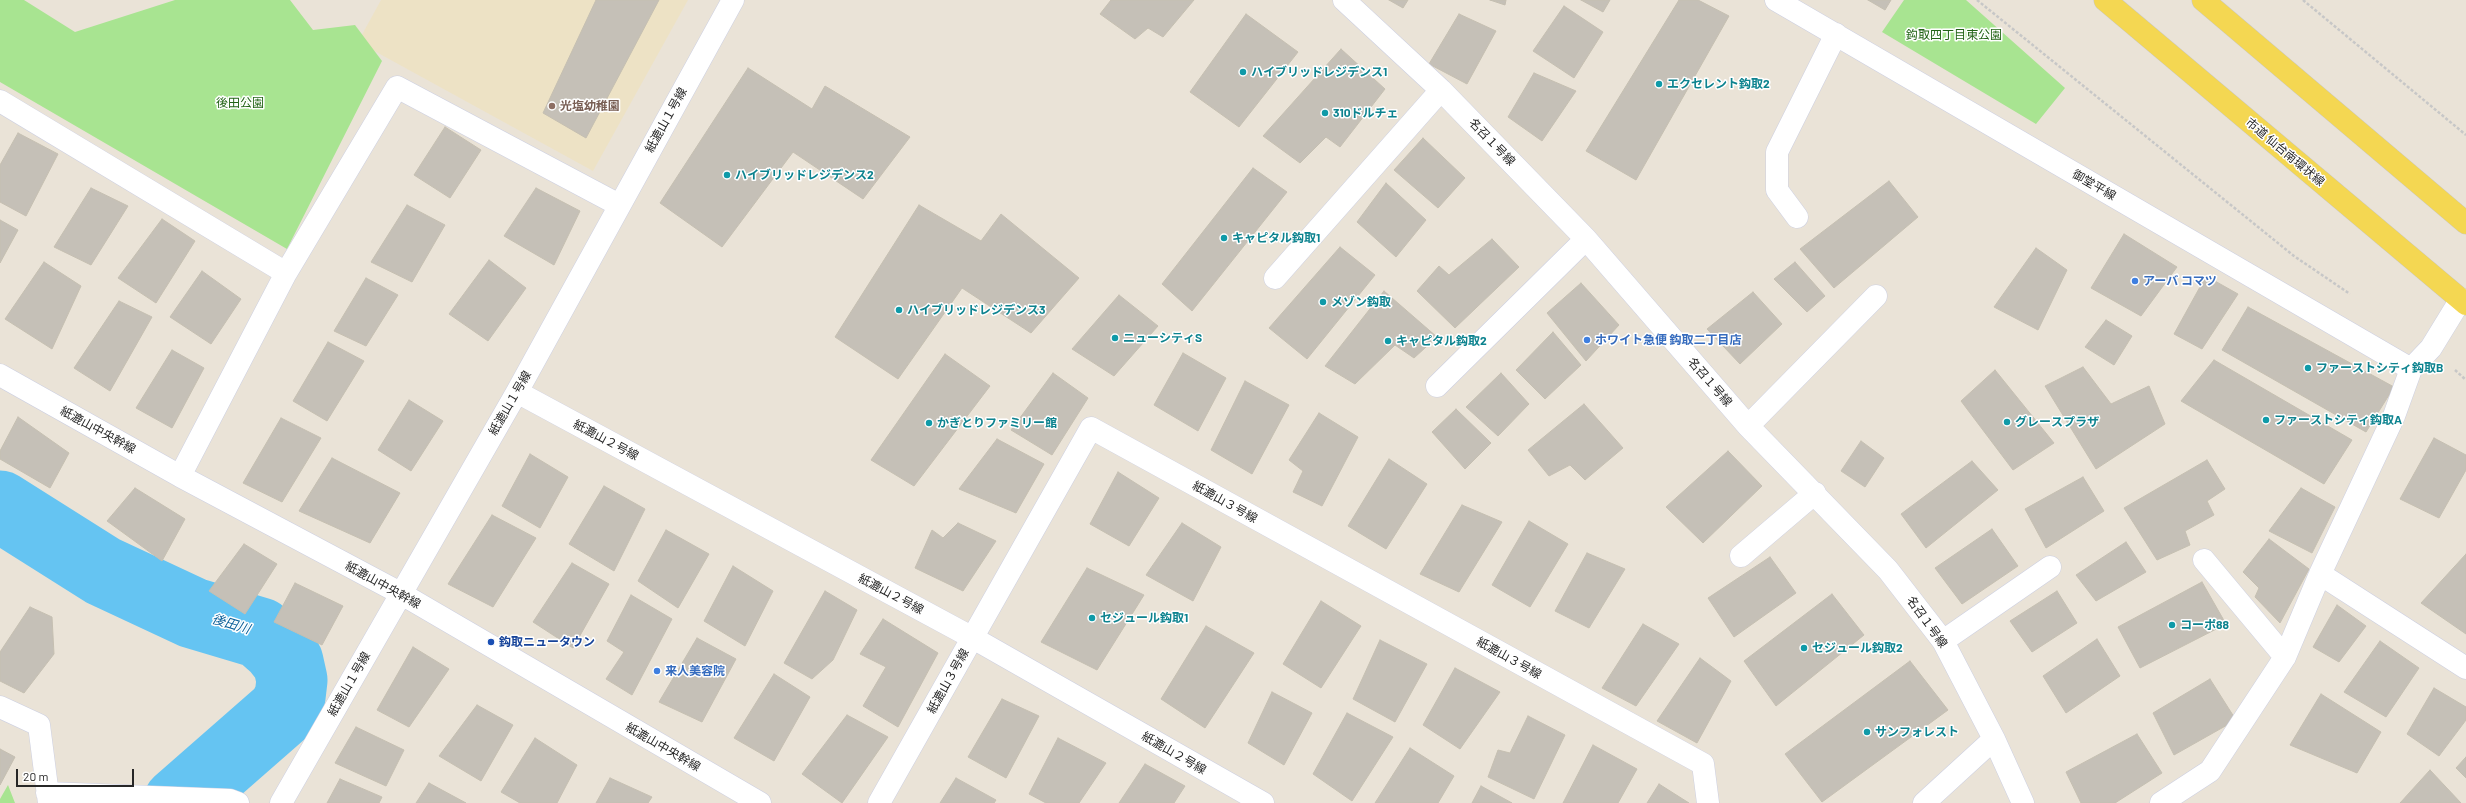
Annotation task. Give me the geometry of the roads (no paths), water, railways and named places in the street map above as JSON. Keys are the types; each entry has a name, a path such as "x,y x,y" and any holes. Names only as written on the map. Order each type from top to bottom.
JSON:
{"main road":[{"name":"市道 仙台南環状線","path":"2105,0 2464,302"},
{"path":"2203,0 2466,223"}],"street":[{"name":"紙漉山１号線","path":"281,803 516,392 733,0"},
{"name":"名召１号線","path":"1344,0 1441,90 1586,239 1748,426 1815,493 1888,570 1943,641 1994,739 2023,803"},
{"name":"御堂平線","path":"1776,0 2411,369"},
{"path":"1798,217 1777,190 1777,152 1836,34"},
{"path":"180,476 286,274 397,87 619,205"},
{"path":"1274,278 1441,90"},
{"path":"0,101 286,274"},
{"path":"1437,386 1586,239"},
{"path":"1748,426 1876,296"},
{"path":"2161,803 2210,771 2285,657 2320,574 2394,416 2411,369 2431,348 2464,302"},
{"name":"紙漉山中央幹線","path":"0,375 180,476 400,594 760,803"},
{"name":"紙漉山２号線","path":"516,392 973,638 1263,803"},
{"name":"紙漉山３号線","path":"879,803 1091,428 1703,764 1708,803"},
{"path":"1741,556 1815,493"},
{"path":"2204,560 2285,657"},
{"path":"1943,641 2050,567"},
{"path":"2320,574 2466,668"},
{"path":"0,707 39,724 48,798 83,793 234,802"},
{"path":"1924,803 1994,739"}],"waterway":[{"name":"後田川","path":"0,506 103,571 193,613 260,633 277,648 288,662 292,680 290,697 283,711 178,803"}],"place":[{"name":"ハイブリッドレジデンス1","path":"1243,72"},
{"name":"エクセレント鈎取2","path":"1659,84"},
{"name":"光塩幼稚園","path":"552,106"},
{"name":"310ドルチェ","path":"1325,113"},
{"name":"ハイブリッドレジデンス2","path":"727,175"},
{"name":"キャピタル鈎取1","path":"1224,238"},
{"name":"アーバ コマツ","path":"2135,281"},
{"name":"メゾン鈎取","path":"1323,302"},
{"name":"ハイブリッドレジデンス3","path":"899,310"},
{"name":"ニューシティS","path":"1115,338"},
{"name":"ホワイト急便 鈎取二丁目店","path":"1587,340"},
{"name":"キャピタル鈎取2","path":"1388,341"},
{"name":"ファーストシティ鈎取B","path":"2308,368"},
{"name":"ファーストシティ鈎取A","path":"2266,420"},
{"name":"グレースプラザ","path":"2007,422"},
{"name":"かぎとりファミリー館","path":"929,423"},
{"name":"セジュール鈎取1","path":"1092,618"},
{"name":"コーポ88","path":"2172,625"},
{"name":"鈎取ニュータウン","path":"491,642"},
{"name":"セジュール鈎取2","path":"1804,648"},
{"name":"来人美容院","path":"657,671"},
{"name":"サンフォレスト","path":"1867,732"}],"park label":[{"name":"鈎取四丁目東公園","path":"1954,35"},
{"name":"後田公園","path":"240,103"}]}
